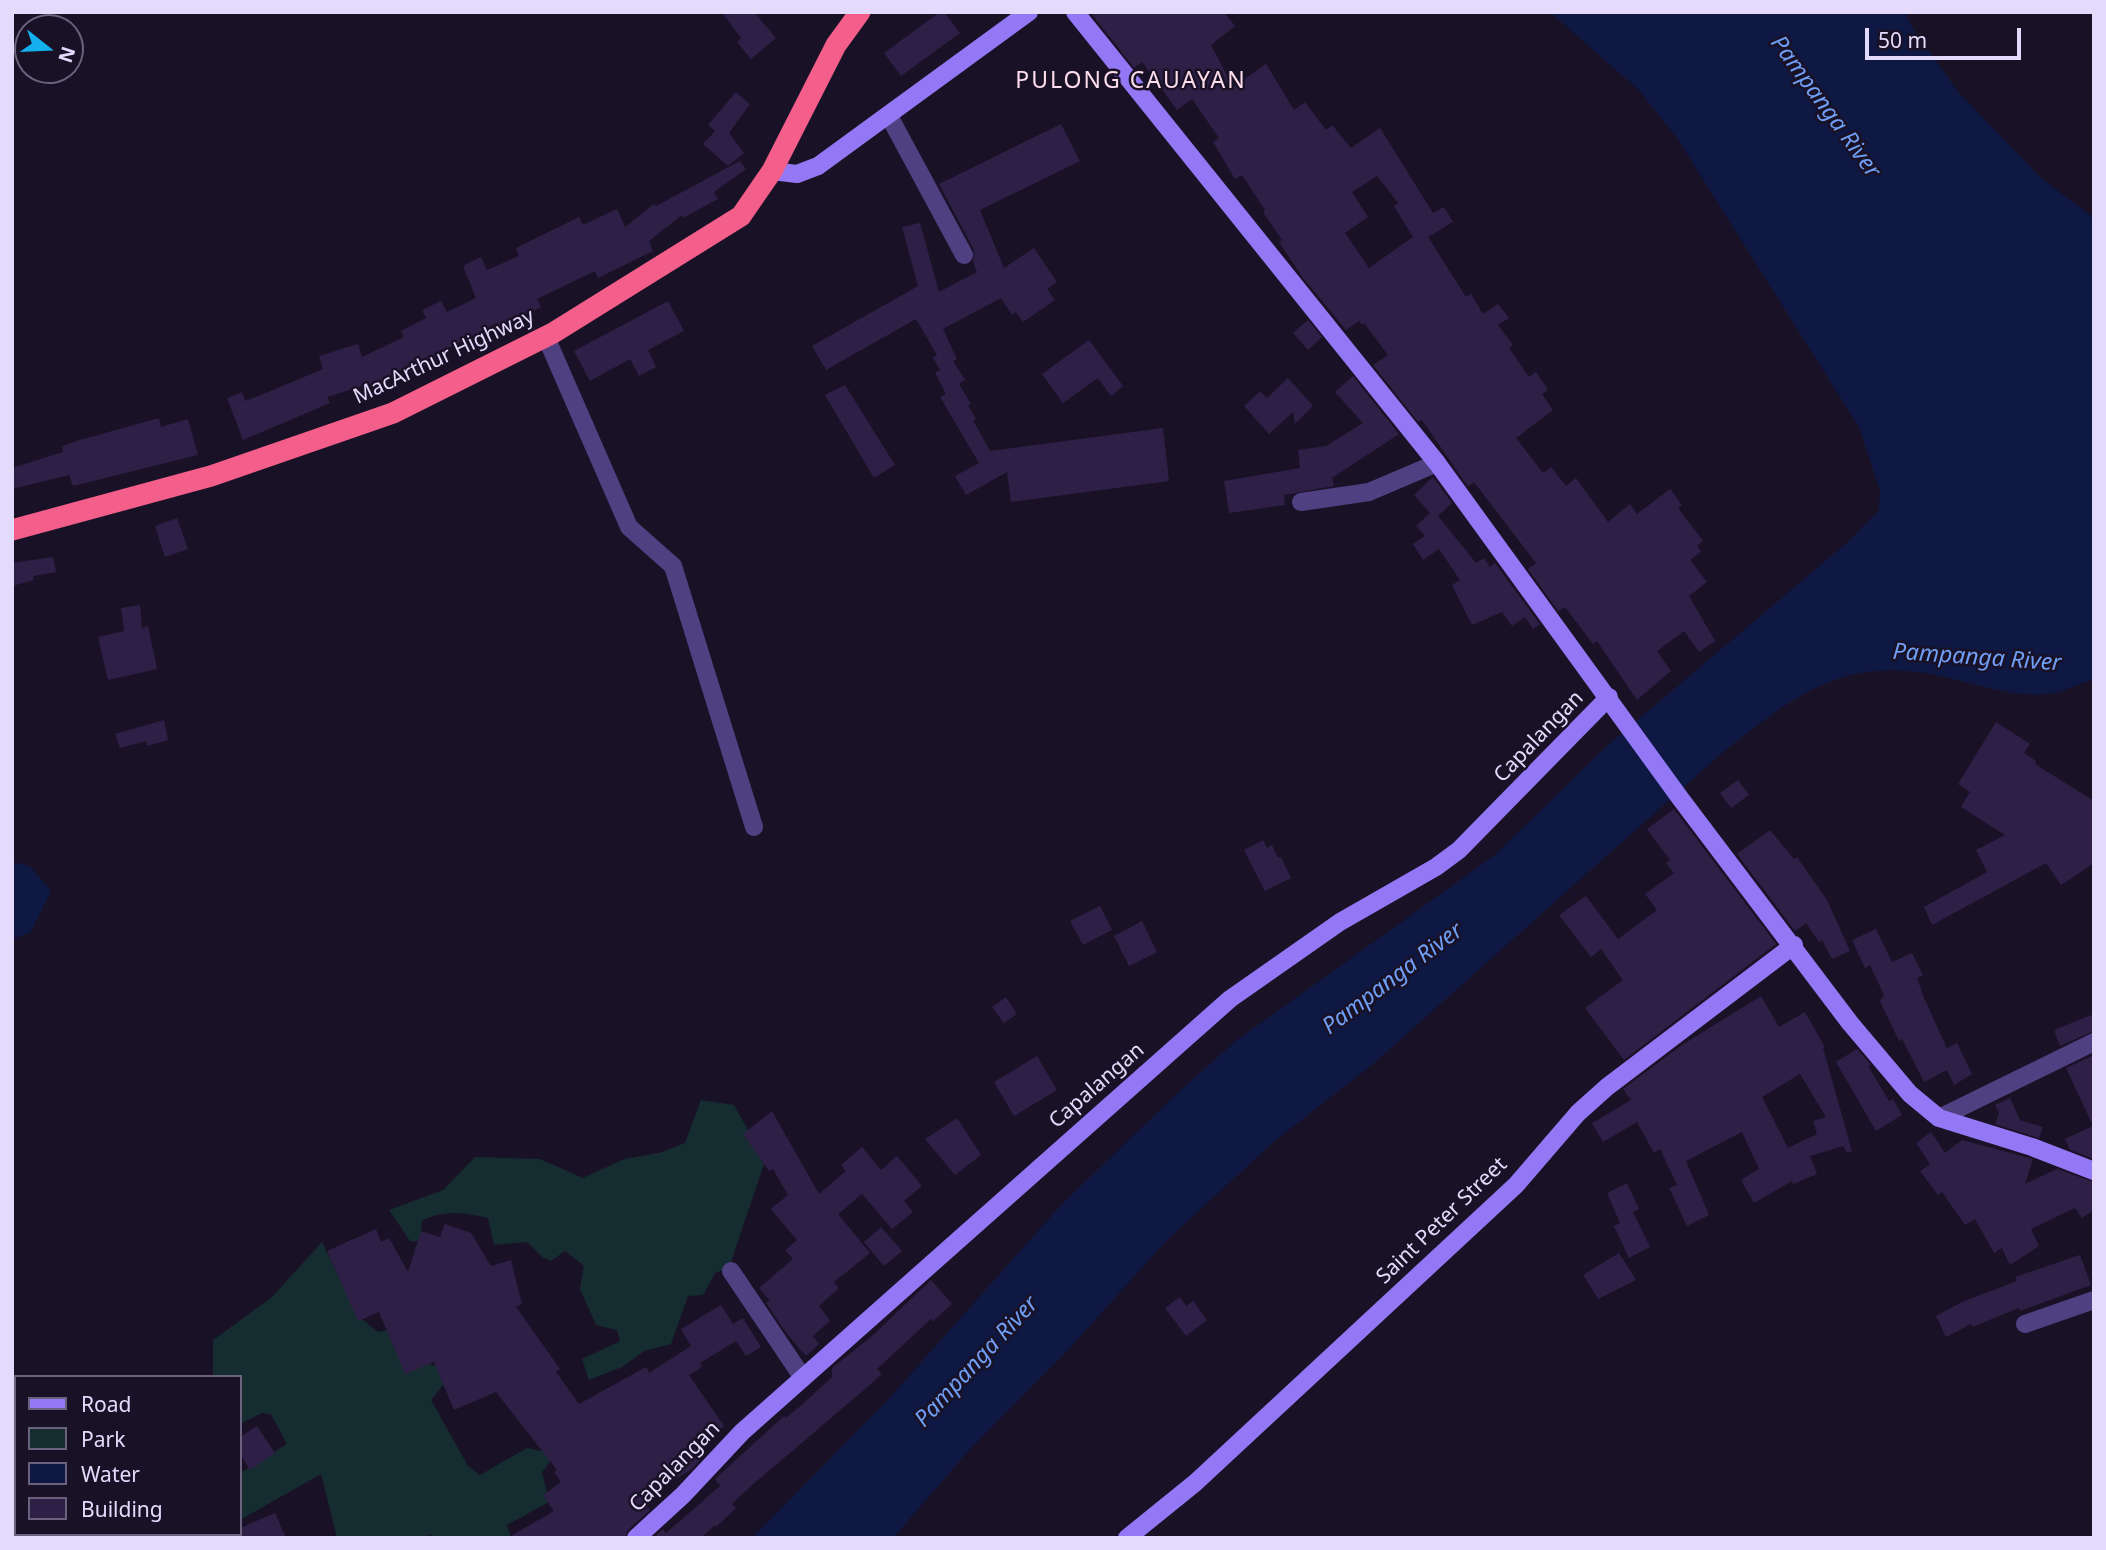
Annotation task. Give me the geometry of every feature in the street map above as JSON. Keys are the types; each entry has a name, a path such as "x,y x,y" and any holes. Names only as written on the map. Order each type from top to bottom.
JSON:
{"highway":[{"name":"MacArthur Highway","path":"12,530 211,476 393,413 545,337 741,216 772,172 836,45 860,12"}],"main road":[{"path":"772,172 797,174 818,166 1030,12"},
{"path":"1075,12 1437,463 1680,798 1794,945 1850,1023 1910,1094 1939,1118 2032,1147 2094,1171"},
{"name":"Capalangan","path":"636,1538 683,1495 742,1432 1230,999 1340,922 1436,867 1459,850 1609,697"},
{"name":"Saint Peter Street","path":"1127,1538 1195,1483 1516,1185 1578,1113 1607,1087 1794,945"}],"street":[{"path":"889,116 964,255"},
{"path":"545,337 629,527 673,566 754,827"},
{"path":"1301,502 1369,492 1437,463"},
{"path":"1939,1118 2094,1042"},
{"path":"731,1270 803,1378"},
{"path":"2025,1324 2094,1300"}],"green space":[{"path":"701,1100 734,1105 765,1161 729,1268 715,1273 703,1295 688,1296 671,1344 644,1351 622,1367 589,1380 582,1359 620,1341 617,1330 596,1325 580,1289 584,1266 565,1251 551,1261 542,1257 527,1242 494,1245 488,1218 470,1215 446,1213 430,1217 422,1221 420,1241 410,1241 389,1210 443,1190 475,1157 540,1159 583,1178 624,1159 659,1153 685,1143"},
{"path":"322,1242 357,1315 378,1332 392,1329 420,1361 439,1367 444,1384 431,1400 468,1466 480,1475 527,1448 545,1452 550,1462 542,1472 549,1502 507,1525 511,1538 434,1538 430,1534 427,1538 337,1538 321,1474 242,1519 242,1472 287,1444 271,1414 262,1413 242,1423 242,1375 213,1375 213,1340 271,1298"},
{"path":"14,1534 102,1536 99,1538 12,1538"}],"water":[{"name":"Pampanga River","path":"1550,12 1905,12 1910,24 1959,93 2041,178 2094,218 2094,680 2058,692 2029,694 1916,672 1884,670 1855,674 1828,683 1776,711 1722,753 1373,1064 1277,1139 1168,1239 1067,1351 971,1448 893,1538 752,1538 884,1404 1062,1204 1183,1088 1237,1040 1495,855 1608,745 1849,541 1879,510 1880,491 1859,427 1677,138 1639,90"},
{"path":"12,862 30,866 51,891 30,933 12,939"}],"building":[{"path":"722,12 754,12 776,38 751,59 737,42 741,38"},
{"path":"940,12 944,12 960,33 901,76 884,53"},
{"path":"1090,12 1224,12 1235,26 1211,45 1233,87 1266,64 1294,110 1305,102 1326,130 1332,125 1351,148 1380,128 1433,213 1444,207 1453,222 1428,237 1466,297 1471,294 1483,314 1498,304 1509,318 1498,325 1513,345 1509,348 1529,377 1536,372 1548,390 1542,394 1553,410 1516,438 1543,473 1551,467 1566,486 1576,478 1608,522 1630,504 1637,514 1670,489 1682,505 1678,508 1703,541 1697,546 1701,552 1690,560 1707,582 1689,596 1715,641 1699,652 1684,631 1657,651 1671,671 1637,700 1597,641 1593,644 1565,607 1558,611 1528,569 1536,563 1474,482 1468,487 1422,420 1418,422 1373,365 1388,355 1364,323 1362,325 1359,321 1346,330 1303,278 1279,242 1282,240 1242,175 1235,179 1213,142 1219,138 1192,99 1177,110 1142,62 1134,68","holes":["1377,176 1398,203 1394,206 1413,237 1369,268 1345,233 1368,217 1352,192"]},
{"path":"736,92 750,104 729,133 744,153 728,166 703,144 715,131 708,125"},
{"path":"1061,124 1080,161 980,210 1004,268 1034,248 1057,282 1047,289 1055,300 1023,322 1016,312 1012,315 1001,298 943,329 957,359 953,361 965,380 959,384 971,404 968,405 976,419 973,420 990,451 1163,428 1169,481 1011,502 1007,472 966,495 955,476 979,463 940,397 946,394 935,373 940,370 933,358 937,355 916,319 826,370 812,346 918,286 902,227 920,223 939,292 977,272 973,262 974,250 939,184"},
{"path":"740,161 746,169 714,192 718,199 683,218 682,215 649,241 653,251 598,278 595,271 537,299 541,307 513,322 515,326 500,332 497,323 437,354 439,359 410,373 407,367 376,382 327,397 330,403 243,440 227,398 242,392 245,401 266,393 323,369 319,356 358,344 362,357 404,337 401,331 426,318 422,310 441,301 447,312 476,298 463,266 481,257 487,270 519,256 516,248 579,217 583,225 617,209 625,227 654,204 656,206"},
{"path":"668,301 684,331 648,350 656,367 639,376 630,359 590,381 574,351"},
{"path":"1308,320 1322,337 1308,350 1293,333"},
{"path":"1089,340 1123,386 1111,396 1098,378 1063,403 1042,374"},
{"path":"1353,376 1399,434 1332,478 1334,486 1284,495 1285,505 1229,513 1224,481 1300,468 1298,450 1326,446 1363,423 1335,392"},
{"path":"1288,378 1313,406 1295,424 1293,412 1269,434 1244,406 1260,391 1267,398"},
{"path":"845,385 895,465 874,478 825,395"},
{"path":"159,418 161,427 188,419 198,455 73,486 69,475 12,489 12,468 63,452 62,446"},
{"path":"1433,477 1452,503 1438,516 1476,563 1484,558 1490,567 1495,563 1540,624 1533,629 1525,617 1512,626 1502,612 1472,625 1452,585 1460,580 1439,549 1423,560 1413,544 1425,536 1416,526 1430,513 1414,495"},
{"path":"177,518 188,549 165,557 155,526"},
{"path":"53,557 56,572 33,576 34,580 12,586 12,563"},
{"path":"140,605 142,628 148,626 157,669 108,680 98,637 124,631 121,608"},
{"path":"164,720 168,740 147,746 146,741 120,748 115,734"},
{"path":"1996,722 2030,744 2024,753 2036,761 2035,764 2094,801 2094,863 2061,885 2046,863 1932,925 1924,907 1987,872 1976,850 2005,835 1961,807 1970,792 1958,784"},
{"path":"1738,780 1749,795 1731,808 1720,793"},
{"path":"1674,809 1776,944 1624,1060 1585,1008 1623,980 1601,949 1591,957 1559,915 1586,896 1618,939 1657,910 1645,894 1674,873 1666,863 1670,860 1647,829"},
{"path":"1770,830 1794,859 1797,857 1827,900 1850,951 1832,959 1822,940 1819,942 1806,923 1795,931 1737,854"},
{"path":"1263,840 1267,848 1272,845 1278,858 1281,857 1291,878 1265,891 1244,850"},
{"path":"1100,906 1112,930 1083,945 1070,921"},
{"path":"1142,921 1157,952 1129,966 1114,936"},
{"path":"1876,929 1892,962 1912,953 1923,975 1917,978 1924,998 1947,1048 1957,1043 1972,1074 1954,1085 1947,1070 1924,1082 1902,1039 1899,1041 1880,1001 1884,995 1870,965 1865,968 1852,940"},
{"path":"1761,996 1779,1027 1805,1012 1825,1047 1823,1048 1852,1151 1847,1153 1843,1146 1810,1156 1817,1174 1793,1184 1792,1181 1754,1203 1741,1180 1759,1169 1742,1132 1686,1161 1709,1215 1687,1226 1669,1188 1677,1185 1660,1149 1654,1153 1637,1122 1603,1142 1592,1123 1631,1100 1623,1089 1682,1045","holes":["1800,1074 1826,1117 1813,1121 1817,1134 1788,1148 1762,1097"]},
{"path":"1006,997 1017,1014 1004,1023 992,1007"},
{"path":"2094,1014 2094,1031 2060,1046 2054,1030"},
{"path":"1857,1049 1871,1065 1868,1066 1889,1101 1893,1099 1902,1115 1876,1131 1836,1062"},
{"path":"2094,1055 2094,1159 2070,1150 2065,1139 2093,1126 2066,1068"},
{"path":"1037,1056 1057,1090 1014,1116 994,1082"},
{"path":"2010,1098 2020,1120 2043,1127 2039,1138 1995,1124 1999,1113 1995,1105"},
{"path":"772,1111 819,1194 846,1171 841,1165 862,1147 881,1170 897,1156 922,1186 904,1201 913,1212 892,1229 862,1194 838,1214 870,1253 834,1282 839,1288 819,1306 830,1321 813,1336 819,1344 806,1356 787,1334 766,1303 770,1301 759,1288 793,1259 785,1250 797,1240 771,1209 788,1195 773,1169 769,1171 743,1134"},
{"path":"957,1118 981,1155 955,1175 925,1139"},
{"path":"1931,1132 1945,1153 1962,1140 2033,1159 2025,1184 2057,1169 2094,1182 2094,1210 2082,1218 2075,1208 2031,1229 2039,1246 2010,1265 2002,1248 1994,1253 1975,1219 1965,1225 1942,1192 1938,1195 1920,1171 1930,1164 1916,1143"},
{"path":"1627,1183 1639,1209 1633,1212 1650,1247 1629,1258 1614,1226 1620,1223 1607,1193"},
{"path":"445,1224 471,1233 491,1266 511,1260 522,1304 516,1307 560,1369 556,1372 579,1404 646,1367 649,1373 691,1346 681,1329 721,1305 733,1324 743,1318 761,1347 746,1356 736,1341 700,1363 702,1367 689,1375 724,1426 697,1446 703,1457 692,1469 659,1489 660,1492 645,1502 650,1510 628,1530 625,1538 507,1538 554,1511 543,1495 561,1482 554,1472 557,1470 496,1392 454,1410 434,1362 405,1374 379,1312 358,1321 327,1251 376,1229 381,1242 389,1238 408,1272 421,1231 440,1237"},
{"path":"881,1227 902,1251 884,1266 864,1242"},
{"path":"1619,1253 1636,1280 1598,1299 1583,1275"},
{"path":"2080,1255 2091,1285 2020,1311 2019,1308 1972,1327 1971,1324 1946,1337 1936,1316 1962,1302 2017,1281 2015,1277"},
{"path":"931,1280 952,1304 933,1321 931,1319 877,1369 882,1374 751,1486 732,1504 736,1508 701,1538 653,1538 663,1529 666,1533 720,1486 715,1479 784,1416 786,1418 804,1403 832,1377 832,1368 872,1336"},
{"path":"1180,1297 1186,1306 1193,1301 1207,1320 1186,1336 1165,1308"},
{"path":"257,1426 275,1453 250,1470 242,1456 242,1436"},
{"path":"275,1513 286,1538 218,1538 242,1536 242,1527"}],"district":[{"name":"PULONG CAUAYAN","path":"1131,81"}]}
